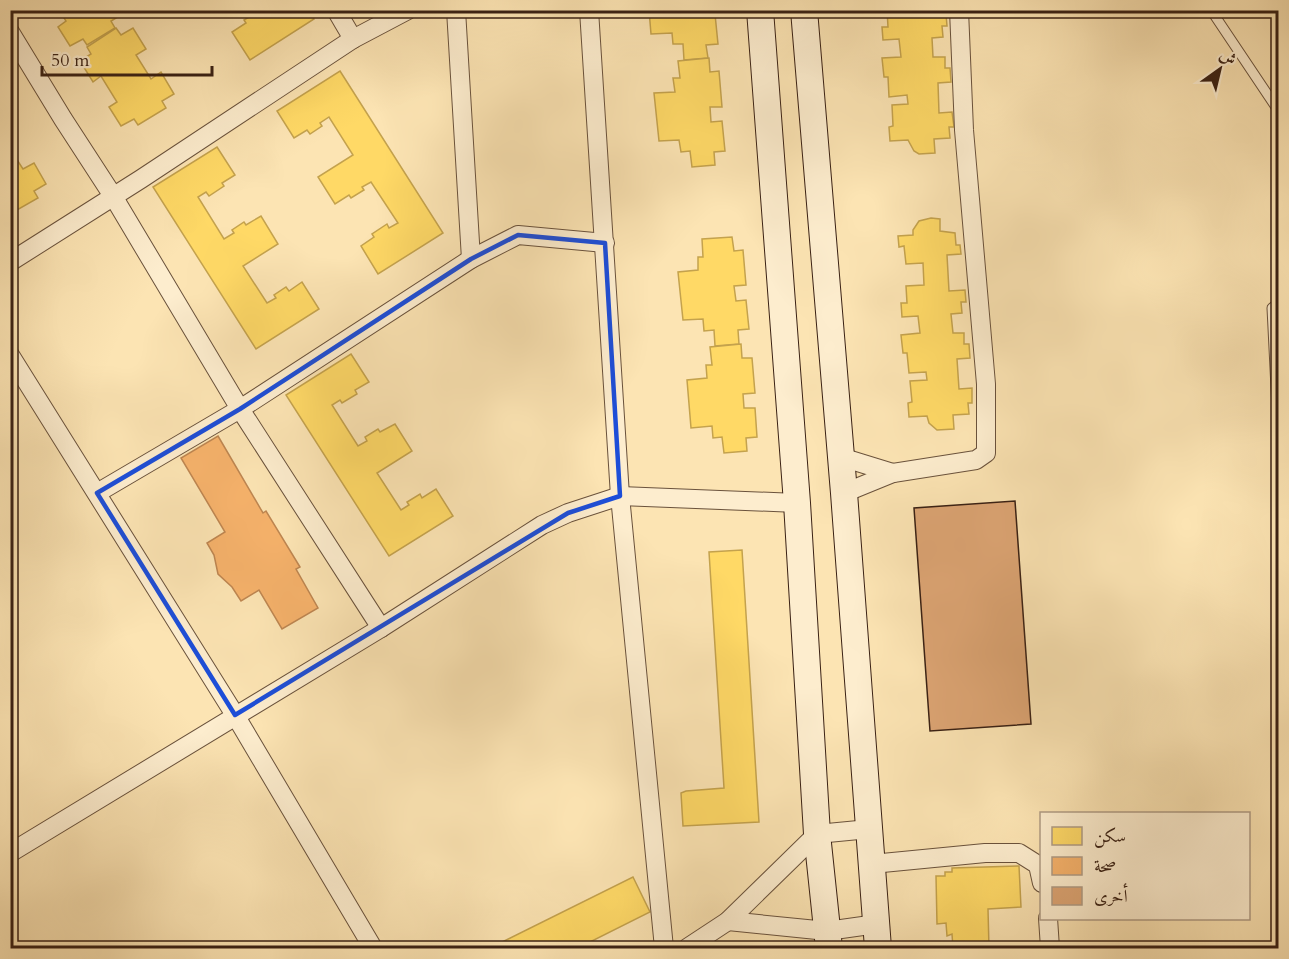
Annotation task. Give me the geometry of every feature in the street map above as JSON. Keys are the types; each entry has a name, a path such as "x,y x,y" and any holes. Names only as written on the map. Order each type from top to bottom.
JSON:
{"main road":[{"path":"760,10 818,834 828,940"},
{"path":"804,10 878,936"}],"street":[{"path":"336,10 353,39"},
{"path":"10,262 353,39 408,10"},
{"path":"456,10 471,259"},
{"path":"589,10 620,496 664,948"},
{"path":"844,493 893,473 976,460 986,453 986,384 964,130 959,10"},
{"path":"10,32 113,196 240,409 381,628"},
{"path":"97,493 240,409 471,259 518,235 605,243"},
{"path":"10,355 235,716 373,948"},
{"path":"841,457 893,473"},
{"path":"10,853 381,628 542,525 568,513 620,496 796,503"},
{"path":"687,948 728,921 818,834 869,829"},
{"path":"872,864 985,853 1019,853 1038,865 1040,877"},
{"path":"1048,920 1050,948"},
{"path":"728,921 828,940 878,936"}],"lane":[{"path":"1211,10 1278,110"},
{"path":"1278,303 1272,308 1278,428"}],"highlighted area":[{"path":"518,235 605,243 620,496 568,513 235,715 97,493 240,409 471,259"}],"building: سكن":[{"path":"59,10 121,10 123,14 111,21 115,28 87,45 83,39 70,46 58,27 66,21"},
{"path":"267,10 308,10 314,19 250,60 232,32 246,23 244,20 259,11 261,14"},
{"path":"649,10 704,10 704,15 715,14 718,44 706,45 708,58 684,60 683,44 673,44 672,33 651,34"},
{"path":"887,10 930,10 930,15 946,14 947,26 942,26 943,37 932,38 933,57 945,57 945,68 950,68 951,82 938,83 939,113 952,112 954,127 949,127 950,138 934,139 935,153 919,154 914,151 908,140 890,141 889,127 893,126 892,105 908,104 907,95 889,97 888,77 884,77 882,58 901,57 899,39 883,40 882,27 888,27"},
{"path":"116,28 121,35 133,28 146,49 136,55 151,79 161,72 174,94 162,101 166,108 138,125 134,119 121,126 109,107 117,102 101,76 93,82 80,61 91,54 87,47"},
{"path":"709,58 710,72 719,71 722,107 710,107 711,122 722,121 725,151 714,152 715,165 692,167 690,151 681,152 679,140 659,141 654,93 675,92 673,78 680,78 678,61"},
{"path":"340,71 443,233 378,274 361,246 374,237 372,234 387,224 389,228 398,223 371,182 362,187 364,190 351,198 349,195 335,204 318,177 353,155 329,117 320,123 322,126 310,134 307,130 294,138 277,111"},
{"path":"217,147 235,175 222,183 224,186 209,196 206,192 198,197 224,239 234,233 232,230 244,222 246,225 261,216 278,244 243,266 267,303 276,298 274,295 286,287 289,291 302,282 319,309 256,349 153,187"},
{"path":"10,149 23,169 34,163 46,184 34,191 38,198 10,214"},
{"path":"931,218 940,219 940,231 955,233 956,245 960,245 961,254 947,255 949,291 965,290 966,302 961,302 962,313 951,314 953,333 964,333 964,344 969,344 970,358 957,359 959,389 972,388 972,403 968,403 969,414 953,415 954,429 937,430 929,423 927,416 909,417 908,403 912,402 910,381 927,380 926,372 909,373 907,353 903,353 901,335 920,333 918,316 902,317 901,303 907,303 906,286 924,285 923,263 906,264 904,246 899,247 898,236 913,235 913,230 919,221"},
{"path":"732,237 734,251 743,250 746,285 734,286 736,301 746,300 749,329 738,330 739,344 715,346 714,330 704,331 703,319 683,320 678,272 698,270 698,257 703,257 702,239"},
{"path":"741,344 742,358 752,358 755,393 743,394 744,408 755,408 757,437 746,438 747,451 724,453 722,437 713,438 712,426 691,428 687,380 707,378 706,365 712,365 710,347"},
{"path":"351,354 369,382 355,390 357,394 342,403 340,400 332,405 358,446 367,441 365,437 378,429 380,432 395,424 412,451 377,473 401,510 409,505 407,502 420,494 422,498 436,489 453,516 389,556 286,395"},
{"path":"742,550 759,822 683,826 681,793 724,788 709,552"},
{"path":"1019,866 1021,907 988,909 989,948 953,948 952,934 947,936 946,923 937,924 936,876 945,876 945,872 952,872 952,868"},
{"path":"633,877 650,912 578,948 490,948"}],"building: صحة":[{"path":"218,436 263,513 266,511 300,567 296,569 318,608 282,629 259,590 241,601 232,587 218,574 214,555 207,543 225,532 181,458"}],"building: أخرى":[{"path":"1015,501 1031,724 930,731 914,508"}]}
